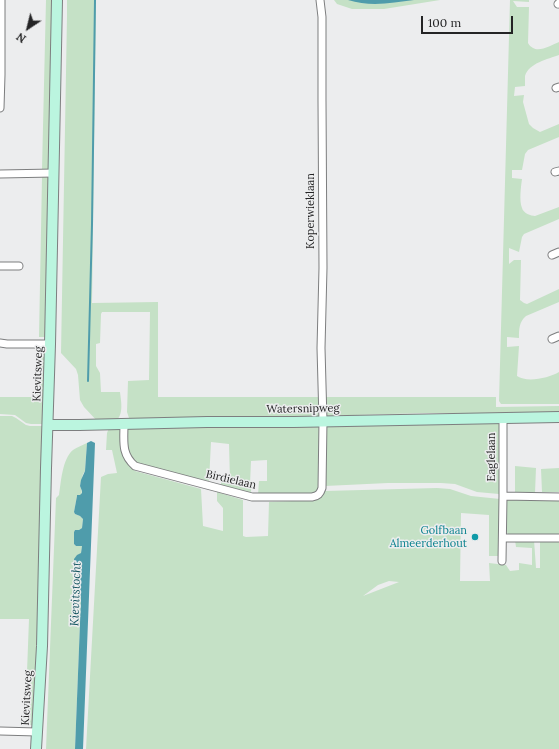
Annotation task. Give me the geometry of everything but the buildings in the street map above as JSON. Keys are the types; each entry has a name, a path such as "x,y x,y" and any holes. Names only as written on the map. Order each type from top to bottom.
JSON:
{"street":[{"path":"0,108 1,0"},
{"name":"Kievitsweg","path":"36,749 42,646 57,0"},
{"name":"Koperwieklaan","path":"320,0 322,17 323,268 321,348 323,421"},
{"path":"0,174 54,173"},
{"path":"552,255 559,252"},
{"path":"0,266 19,266"},
{"path":"552,339 559,336"},
{"path":"0,343 50,344"},
{"name":"Watersnipweg","path":"48,425 559,417"},
{"name":"Eaglelaan","path":"502,561 503,418"},
{"name":"Birdielaan","path":"124,424 124,448 126,456 135,466 252,497 269,498 312,497 320,494 322,488 323,421"},
{"name":"Eaglelaan","path":"503,496 559,497"},
{"path":"503,538 559,538"},
{"path":"0,731 37,732"}],"green space":[{"path":"46,0 54,0 51,169 42,169"},
{"path":"67,0 96,0 92,303 158,302 158,397 496,397 496,407 559,406 559,413 427,413 135,421 129,418 127,412 128,381 149,380 150,312 102,312 100,343 96,344 96,366 100,373 101,392 120,392 121,411 119,418 116,421 99,423 84,407 80,400 78,375 76,369 61,353"},
{"path":"334,0 440,0 384,9 352,9 337,4"},
{"path":"510,0 529,0 529,2 513,1 517,7 529,7 528,43 531,47 542,49 559,42 559,55 539,62 530,68 525,76 525,86 515,87 514,96 524,95 523,102 529,124 533,128 540,132 559,124 559,137 528,150 525,154 522,170 512,170 512,178 522,179 520,194 522,208 525,213 535,216 559,207 559,219 524,234 519,252 509,248 509,264 514,260 521,260 520,300 527,304 559,289 559,302 526,316 519,329 519,338 507,337 507,347 519,346 517,376 521,378 538,379 559,372 559,404 501,404 499,401"},
{"path":"42,177 51,177 47,337 39,337"},
{"path":"38,351 47,351 44,424 26,423 15,415 0,414 0,397 37,397"},
{"path":"0,416 12,416 26,425 42,426 45,429 34,725 25,725 29,619 0,619"},
{"path":"499,422 501,425 499,494 477,492 455,484 441,483 388,483 325,486 326,428 329,423"},
{"path":"319,424 321,428 319,490 316,494 279,493 258,495 259,481 267,481 267,460 251,461 251,494 221,485 221,481 230,481 229,444 211,442 209,481 137,465 127,449 126,432 130,427"},
{"path":"109,428 120,429 125,459 135,471 201,489 203,526 223,531 223,508 217,501 217,492 243,500 243,536 246,537 268,536 269,502 315,500 321,497 325,491 437,488 450,489 471,496 500,499 500,556 489,556 489,515 461,513 460,581 490,581 489,563 506,565 510,571 519,570 519,563 532,565 532,548 516,547 515,540 534,540 536,568 540,568 540,541 559,541 559,749 86,749 101,477 108,474 117,473 112,450 106,450 107,433","holes":["389,581 399,582 363,596 378,585"]},
{"path":"87,443 85,471 80,486 82,492 81,495 77,496 74,512 83,519 82,528 75,530 74,532 74,544 76,546 82,546 75,578 80,587 81,598 75,749 46,749 56,498 59,495 66,459 73,450"},
{"path":"515,466 536,468 535,493 515,494"},
{"path":"559,468 559,492 542,492 541,469"},
{"path":"559,499 559,535 508,534 505,529 506,504 507,500"}],"water":[{"path":"348,0 414,0 373,4"},
{"path":"91,441 95,443 83,749 75,749 81,598 80,587 75,578 74,559 81,553 82,546 76,546 74,544 74,532 75,530 82,528 83,519 74,512 77,495 82,493 80,486 85,471 87,443"}],"waterway":[{"path":"88,381 95,0"}],"place":[{"name":"Golfbaan Almeerderhout","path":"475,537"}],"water label":[{"name":"Kievitstocht","path":"76,594"}]}
